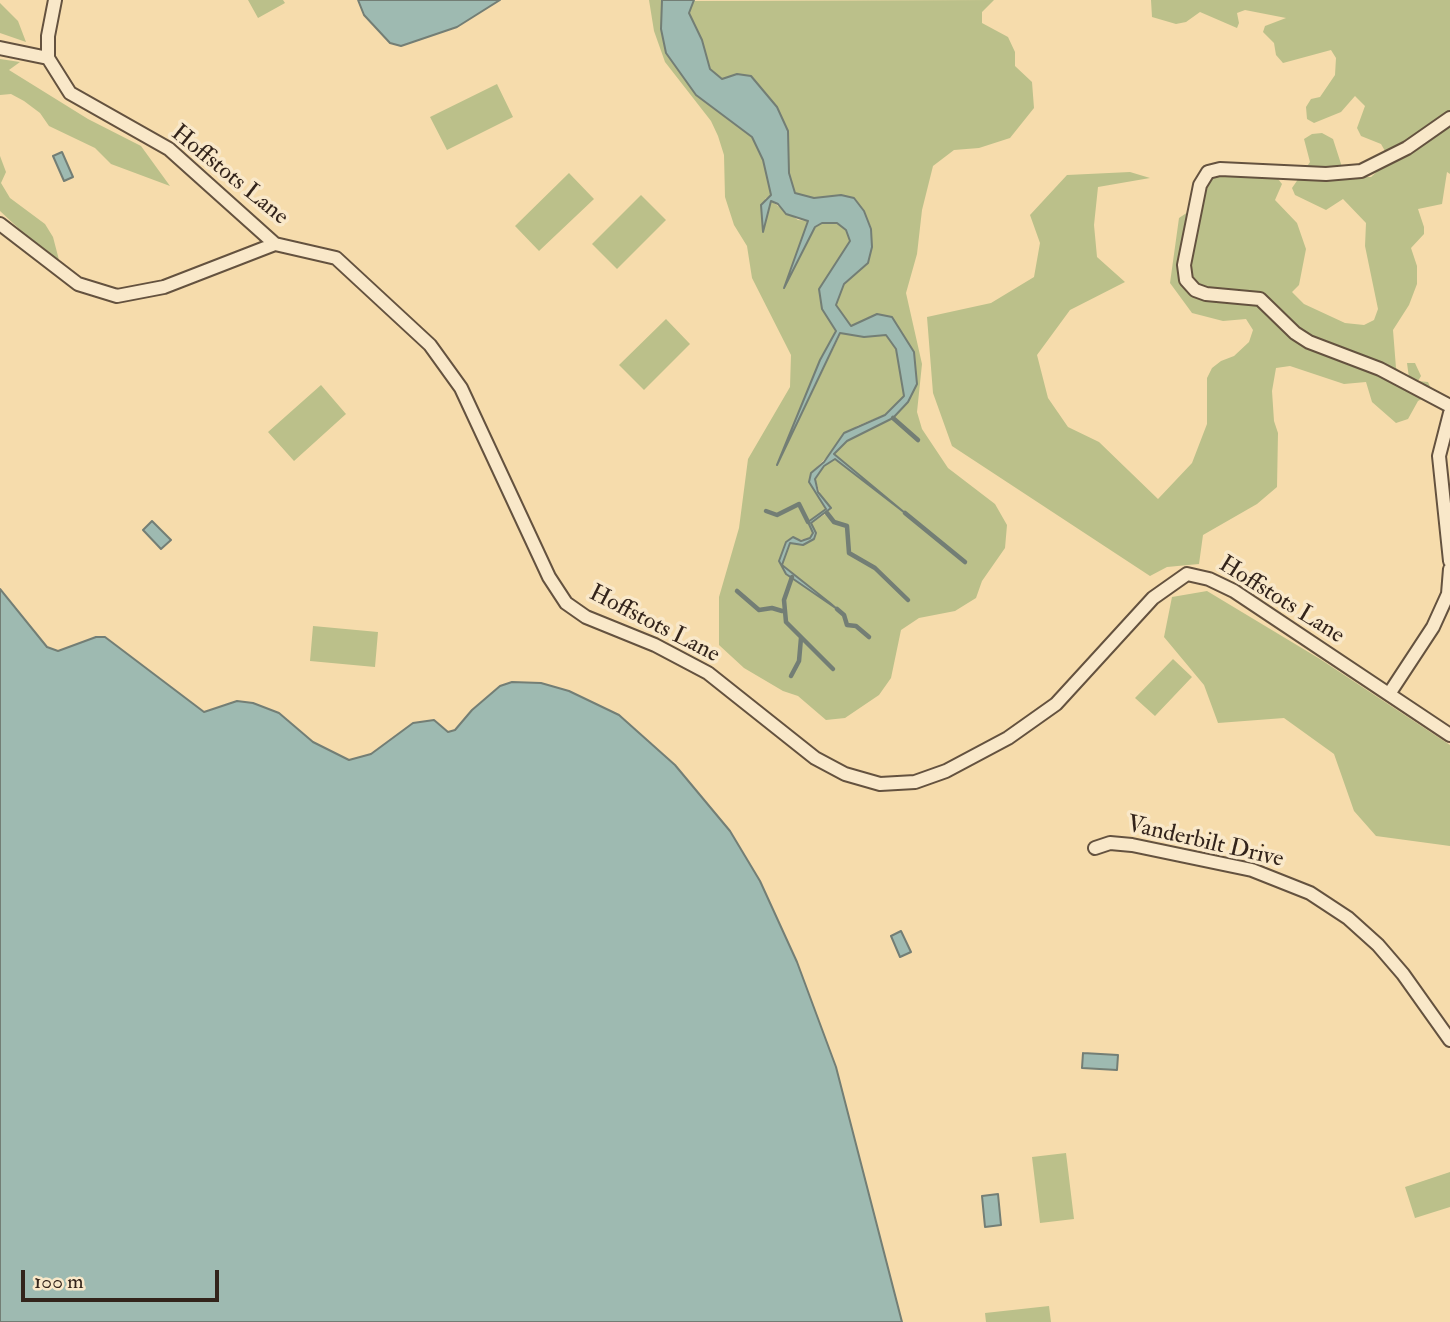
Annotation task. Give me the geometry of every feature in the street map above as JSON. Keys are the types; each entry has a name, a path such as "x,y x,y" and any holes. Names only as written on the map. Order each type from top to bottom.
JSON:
{"street":[{"path":"0,48 48,58 48,36 55,0"},
{"name":"Hoffstots Lane","path":"48,58 70,93 169,149 275,244 336,258 430,345 461,388 549,577 566,603 586,617 655,645 708,673 815,758 845,774 880,784 915,782 946,771 1008,738 1056,704 1153,598 1187,574 1209,579 1234,591 1450,735"},
{"path":"1450,118 1407,148 1361,171 1326,174 1220,169 1208,172 1200,184 1184,265 1186,280 1195,290 1206,295 1260,299 1309,342 1380,369 1450,406"},
{"path":"0,224 78,284 117,296 164,287 275,244"},
{"path":"1450,413 1439,456 1450,561"},
{"path":"1389,694 1433,627 1447,594 1450,569"},
{"name":"Vanderbilt Drive","path":"1095,848 1111,843 1132,845 1261,873 1310,893 1348,918 1378,945 1403,974 1450,1040"}],"green space":[{"path":"248,0 283,0 285,3 258,18"},
{"path":"649,0 662,0 661,29 696,95 752,137 763,160 771,195 765,199 766,214 771,201 798,220 809,221 787,280 815,227 822,223 837,223 846,230 850,242 834,266 822,309 836,331 820,360 792,434 841,333 864,337 886,335 896,349 904,396 884,415 857,426 816,468 809,482 825,508 815,479 824,466 835,459 877,492 834,454 847,441 893,418 908,402 917,384 914,352 892,317 877,314 851,326 841,316 836,305 837,296 844,284 868,263 841,195 814,198 795,193 789,173 788,131 777,107 751,76 737,74 722,79 710,69 702,40 689,13 693,1 994,0 982,12 982,23 1008,37 1015,52 1015,66 1032,82 1034,108 1010,138 979,148 954,150 933,166 922,210 917,254 906,293 922,364 917,412 922,429 948,468 995,504 1007,525 1005,548 982,581 976,598 955,611 919,618 901,630 891,678 879,695 845,718 826,720 798,696 783,691 744,668 719,645 719,597 739,528 748,459 790,387 791,355 752,278 747,246 734,225 725,197 724,155 718,136 711,121 665,62 654,31","holes":["826,509 827,513 811,523 816,533 803,545 790,543 782,566 823,597 786,574 779,561 786,542 810,538 813,533 808,522"]},
{"path":"1151,0 1450,0 1450,174 1447,172 1442,204 1418,209 1424,234 1411,248 1417,266 1417,284 1409,305 1393,330 1396,368 1409,378 1407,363 1415,363 1421,376 1418,381 1428,382 1433,393 1418,401 1408,419 1396,423 1372,402 1366,382 1344,384 1290,366 1276,368 1272,391 1274,421 1278,433 1277,487 1257,504 1203,535 1199,564 1167,567 1150,576 952,446 933,393 927,317 991,303 1034,277 1040,243 1030,215 1067,175 1130,172 1150,178 1098,187 1094,225 1097,257 1125,282 1070,310 1037,355 1048,398 1068,427 1099,442 1158,499 1192,463 1207,424 1207,378 1212,368 1234,356 1249,342 1253,330 1246,319 1223,321 1192,313 1170,283 1179,218 1200,204 1207,183 1215,176 1229,174 1278,179 1282,184 1275,200 1297,223 1306,249 1299,285 1292,292 1304,304 1345,323 1364,325 1374,320 1378,309 1365,246 1366,223 1343,199 1326,210 1295,195 1292,188 1310,162 1304,139 1312,134 1322,133 1333,139 1342,167 1351,177 1371,177 1381,168 1385,151 1381,144 1361,136 1357,128 1365,106 1355,96 1341,112 1314,123 1307,119 1306,107 1311,99 1320,97 1335,75 1336,58 1331,50 1283,63 1276,55 1274,43 1263,32 1265,26 1286,18 1245,10 1237,13 1237,28 1200,12 1186,22 1176,24 1152,17"},
{"path":"0,3 18,21 26,42 0,33"},
{"path":"0,59 20,62 9,70 88,119 141,146 170,186 111,164 95,148 49,126 40,113 24,101 11,94 0,95"},
{"path":"497,84 513,117 447,150 430,117"},
{"path":"0,156 6,172 1,183 10,198 45,224 53,237 59,260 30,239 0,211"},
{"path":"569,173 594,199 539,251 515,226"},
{"path":"641,195 666,220 617,269 592,244"},
{"path":"666,319 690,344 644,390 619,365"},
{"path":"321,385 346,414 294,461 268,432"},
{"path":"1207,591 1320,659 1450,745 1450,846 1376,836 1354,811 1334,754 1284,718 1218,723 1204,685 1164,637 1172,597"},
{"path":"313,626 378,632 375,667 310,661"},
{"path":"1173,659 1192,677 1155,716 1135,698"},
{"path":"1066,1153 1074,1219 1040,1223 1032,1157"},
{"path":"1450,1172 1450,1207 1415,1218 1405,1187"},
{"path":"1049,1306 1051,1322 986,1322 985,1313"}],"water":[{"path":"358,0 500,0 457,27 401,46 390,43 364,15"},
{"path":"662,0 694,0 689,13 702,40 710,69 722,79 737,74 751,76 777,107 788,131 789,173 795,193 814,198 841,195 854,198 864,211 871,229 872,247 868,263 844,284 836,305 851,326 877,314 892,317 914,352 917,384 908,402 893,418 847,441 834,454 905,513 835,459 824,466 815,479 818,492 831,508 811,523 816,533 814,539 803,545 790,543 782,565 837,609 786,574 779,561 786,542 793,537 801,541 810,538 813,533 808,522 826,509 809,482 811,473 824,462 844,433 885,415 904,396 896,349 886,335 864,337 840,333 777,465 820,360 836,331 822,309 819,289 850,241 846,230 837,223 822,223 815,227 784,288 808,221 786,214 778,204 771,201 763,232 761,205 771,195 763,160 752,137 696,95 666,53 661,29"},
{"path":"62,152 73,177 64,181 53,156"},
{"path":"152,521 171,540 161,549 143,530"},
{"path":"0,589 47,647 58,651 96,637 105,637 204,712 237,701 253,703 279,713 313,742 349,760 371,754 413,723 434,720 448,732 455,730 472,710 500,686 512,682 541,683 569,691 619,715 675,765 730,831 760,881 797,962 836,1067 902,1322 0,1322"},
{"path":"901,931 911,952 900,957 891,936"},
{"path":"1083,1053 1118,1055 1117,1070 1082,1068"},
{"path":"998,1194 1001,1225 985,1227 982,1196"}],"waterway":[{"path":"893,418 918,440"},
{"path":"766,511 777,515 799,504 808,522"},
{"path":"827,513 834,522 847,526 849,553 875,568 908,600"},
{"path":"905,513 965,562"},
{"path":"792,577 784,600 786,622 833,669"},
{"path":"737,591 759,610 772,608 782,611"},
{"path":"837,609 844,615 847,625 856,626 869,637"},
{"path":"791,676 799,661 801,638"}]}
